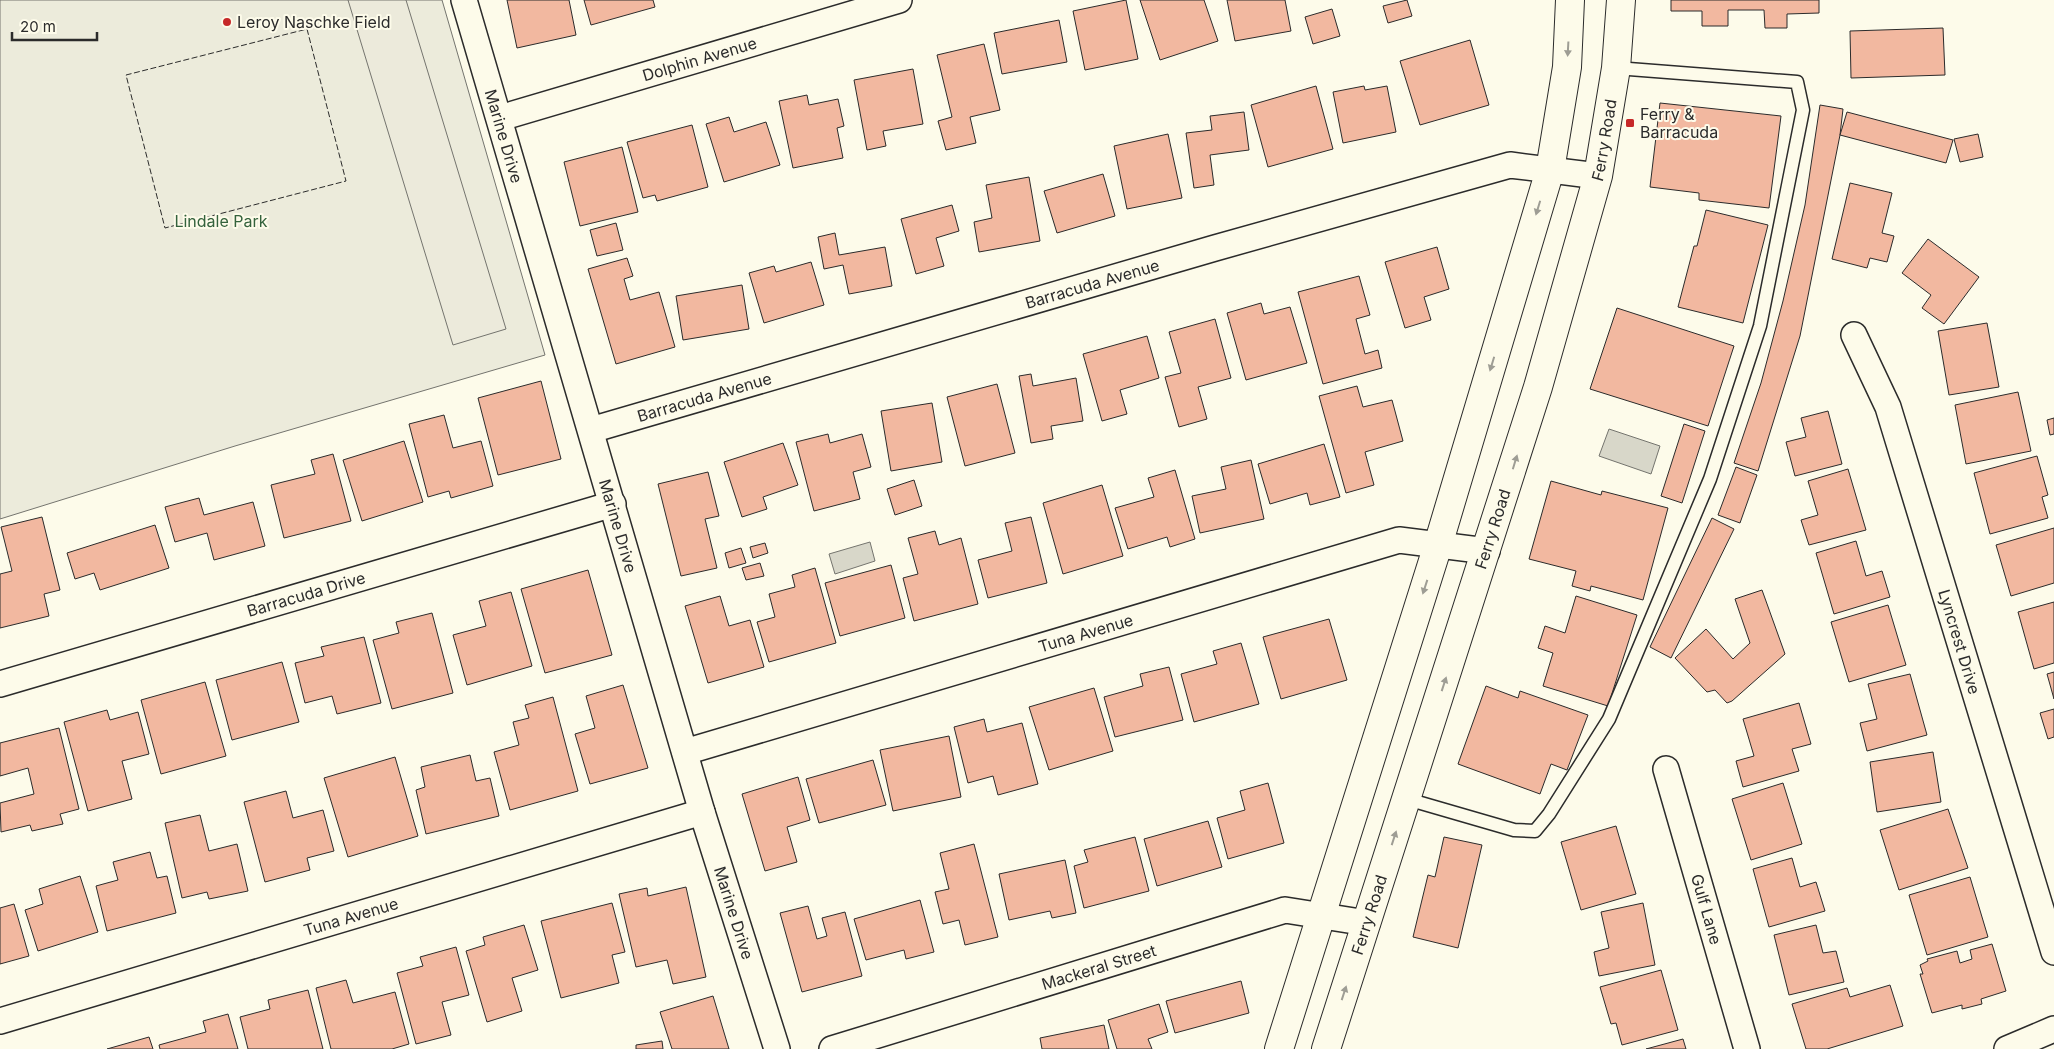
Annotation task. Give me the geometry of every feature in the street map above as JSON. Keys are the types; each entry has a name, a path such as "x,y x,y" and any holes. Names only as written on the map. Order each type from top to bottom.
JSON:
{"main road":[{"path":"1279,1049 1438,545 1550,170 1567,67 1570,0"},
{"name":"Ferry Road","path":"1326,1049 1487,551 1538,387 1598,176 1616,68 1621,0"}],"street":[{"name":"Marine Drive","path":"464,0 686,752 702,812 777,1049"},
{"name":"Dolphin Avenue","path":"500,118 899,0"},
{"name":"Barracuda Avenue","path":"591,430 1510,165 1598,176"},
{"name":"Lyncrest Drive","path":"1854,335 1888,407 2054,952"},
{"name":"Barracuda Drive","path":"0,684 613,504"},
{"name":"Tuna Avenue","path":"686,752 1399,540 1487,551"},
{"name":"Gulf Lane","path":"1666,769 1747,1049"},
{"name":"Tuna Avenue","path":"0,1021 702,812"},
{"name":"Mackeral Street","path":"832,1049 1285,910 1367,923"},
{"path":"2007,1049 2054,1029"}],"lane":[{"path":"1407,799 1514,830 1534,831 1549,814 1609,719 1710,479 1760,326 1803,110 1796,82 1616,68"}],"green space":[{"name":"Lindale Park","path":"0,0 442,0 545,355 235,446 0,519"}],"shaded area":[{"path":"348,0 406,0 506,329 453,345"},
{"path":"1609,429 1660,446 1651,474 1599,456"},
{"path":"870,542 875,561 835,574 829,554"}],"building":[{"path":"507,0 569,0 576,35 517,48"},
{"path":"584,0 653,0 655,7 591,25"},
{"path":"1126,0 1138,59 1085,70 1073,11"},
{"path":"1140,0 1204,0 1218,41 1160,60"},
{"path":"1227,0 1285,0 1291,31 1235,41"},
{"path":"1407,0 1412,16 1388,23 1383,6"},
{"path":"1671,0 1819,0 1819,13 1787,14 1787,28 1765,28 1764,10 1728,10 1728,26 1702,26 1702,11 1671,11"},
{"path":"1332,9 1340,36 1313,44 1305,17"},
{"path":"1059,20 1067,62 1002,74 994,33"},
{"path":"1943,28 1945,75 1851,78 1850,31"},
{"path":"1470,40 1489,105 1420,125 1400,61"},
{"path":"984,44 1000,110 970,117 976,143 946,150 938,121 952,117 937,55"},
{"path":"913,69 923,124 883,131 886,146 867,150 854,80"},
{"path":"1316,86 1333,149 1268,167 1251,105"},
{"path":"1364,86 1365,90 1387,86 1396,132 1343,143 1333,92"},
{"path":"807,95 809,105 838,99 844,126 837,128 843,158 793,168 779,101"},
{"path":"1660,103 1781,116 1769,208 1699,200 1699,193 1650,187"},
{"path":"1820,105 1843,109 1840,135 1800,336 1758,471 1734,463 1761,383 1783,301 1805,205"},
{"path":"1244,112 1249,150 1210,155 1214,185 1194,188 1186,133 1212,130 1210,116"},
{"path":"1847,112 1953,140 1946,163 1840,135"},
{"path":"729,117 734,132 766,122 780,165 724,182 706,124"},
{"path":"692,125 708,187 657,201 655,195 643,198 627,142"},
{"path":"1168,134 1182,198 1127,209 1114,146"},
{"path":"1978,134 1983,157 1960,162 1954,139"},
{"path":"622,147 638,212 580,226 564,162"},
{"path":"1103,174 1115,216 1057,233 1044,191"},
{"path":"1029,177 1040,241 979,252 974,222 992,218 986,185"},
{"path":"1850,183 1892,193 1882,233 1894,236 1887,262 1870,258 1867,268 1832,259"},
{"path":"952,205 959,231 936,238 944,266 916,274 901,219"},
{"path":"1706,210 1768,225 1743,323 1678,307 1694,246 1697,246"},
{"path":"616,223 623,250 597,256 590,230"},
{"path":"835,233 839,255 885,247 892,286 849,294 843,265 824,269 818,237"},
{"path":"1928,239 1979,277 1944,324 1922,308 1931,295 1902,273"},
{"path":"1437,247 1449,289 1424,297 1431,320 1405,328 1385,262"},
{"path":"627,258 633,276 624,279 630,300 659,292 675,347 616,364 588,269"},
{"path":"811,262 824,305 764,323 749,273 774,266 776,272"},
{"path":"1359,276 1370,315 1356,319 1365,354 1378,350 1382,368 1323,384 1298,292"},
{"path":"742,285 749,329 683,340 676,296"},
{"path":"1261,303 1264,314 1290,307 1307,363 1246,380 1227,313"},
{"path":"1617,308 1734,346 1708,426 1590,389"},
{"path":"1215,319 1231,378 1198,387 1207,419 1179,427 1165,377 1181,373 1169,332"},
{"path":"1987,323 1999,387 1949,395 1938,331"},
{"path":"1147,336 1159,378 1120,390 1127,414 1102,421 1083,354"},
{"path":"1031,374 1033,386 1076,378 1083,421 1051,426 1053,439 1031,443 1019,376"},
{"path":"541,381 561,459 498,475 478,398"},
{"path":"997,384 1015,453 965,466 947,397"},
{"path":"1357,386 1363,407 1392,400 1403,441 1365,452 1374,485 1346,493 1319,396"},
{"path":"2018,392 2031,451 1966,464 1955,405"},
{"path":"932,403 942,462 891,471 881,411"},
{"path":"1828,411 1842,464 1795,476 1786,442 1806,437 1801,418"},
{"path":"444,415 453,448 481,441 493,486 451,498 449,491 428,497 409,424"},
{"path":"2054,418 2054,434 2050,435 2047,420"},
{"path":"1684,424 1705,431 1682,503 1661,496"},
{"path":"828,434 830,443 862,434 871,467 853,472 860,499 814,511 796,442"},
{"path":"404,441 423,502 362,521 343,460"},
{"path":"783,443 798,485 763,497 767,509 742,517 724,462"},
{"path":"1324,444 1340,497 1310,505 1307,493 1270,504 1258,464"},
{"path":"333,454 351,521 284,538 271,485 315,474 311,460"},
{"path":"2037,456 2048,495 2042,497 2048,518 1990,534 1974,473"},
{"path":"1251,460 1264,519 1200,533 1192,496 1226,489 1221,467"},
{"path":"1736,467 1757,475 1740,523 1718,515"},
{"path":"1848,469 1866,530 1809,545 1801,520 1818,515 1808,481"},
{"path":"1175,470 1195,539 1170,547 1167,537 1128,549 1115,508 1154,497 1148,478"},
{"path":"708,472 719,516 705,519 717,568 681,576 658,484"},
{"path":"914,480 922,506 895,515 887,489"},
{"path":"1551,481 1601,495 1602,491 1668,508 1643,600 1591,586 1590,591 1572,586 1576,571 1529,559"},
{"path":"1102,485 1123,556 1063,574 1043,503"},
{"path":"199,498 204,515 253,502 265,546 214,560 207,533 175,542 165,507"},
{"path":"42,517 60,590 44,594 49,616 0,628 0,574 12,571 1,527"},
{"path":"1031,517 1047,583 988,598 978,560 1012,551 1005,523"},
{"path":"1712,518 1734,529 1671,658 1650,647"},
{"path":"155,525 169,568 100,590 94,573 75,579 67,553"},
{"path":"2054,528 2054,583 2011,596 1996,545"},
{"path":"935,531 939,545 961,538 978,604 914,621 903,578 918,574 908,538"},
{"path":"1856,541 1866,576 1882,571 1890,597 1834,614 1816,553"},
{"path":"765,543 768,553 753,558 750,547"},
{"path":"741,548 746,563 729,568 725,553"},
{"path":"760,563 764,576 746,580 742,568"},
{"path":"891,565 905,618 840,636 825,583"},
{"path":"815,568 836,643 769,662 757,622 775,617 769,594 795,587 792,575"},
{"path":"588,570 612,655 545,673 521,589"},
{"path":"1762,590 1785,654 1732,701 1727,703 1715,690 1707,692 1675,658 1706,629 1733,659 1750,643 1735,599"},
{"path":"511,592 532,666 467,685 453,635 486,626 479,601"},
{"path":"720,596 729,626 750,620 764,667 708,683 685,606"},
{"path":"1576,596 1637,615 1608,706 1543,686 1553,653 1538,648 1545,626 1565,633"},
{"path":"2054,602 2054,663 2034,669 2018,612"},
{"path":"1888,605 1906,665 1849,682 1831,622"},
{"path":"432,613 453,693 392,709 373,640 399,633 396,622"},
{"path":"1329,619 1347,680 1281,699 1263,637"},
{"path":"364,637 381,703 337,714 332,696 305,703 295,663 324,656 321,647"},
{"path":"1241,643 1259,704 1194,722 1181,674 1217,664 1213,651"},
{"path":"282,662 299,722 232,740 216,680"},
{"path":"1169,667 1183,720 1115,737 1104,697 1143,686 1140,674"},
{"path":"2054,672 2054,699 2047,674"},
{"path":"1910,674 1927,735 1867,751 1860,723 1877,719 1868,684"},
{"path":"205,682 226,756 161,774 141,700"},
{"path":"623,685 648,768 590,784 575,734 595,728 586,696"},
{"path":"1486,686 1518,698 1520,691 1588,715 1567,770 1551,764 1540,794 1458,764"},
{"path":"1094,688 1113,751 1049,770 1029,707"},
{"path":"553,697 578,791 510,810 494,752 519,745 513,722 529,718 525,705"},
{"path":"1799,703 1811,744 1792,749 1799,771 1743,787 1736,761 1754,756 1743,719"},
{"path":"2054,709 2054,737 2048,739 2040,713"},
{"path":"107,710 110,720 138,712 149,754 122,761 132,799 88,811 64,722"},
{"path":"984,719 987,732 1022,723 1038,784 998,795 993,776 968,783 954,727"},
{"path":"59,728 79,809 60,814 63,824 32,831 30,825 1,832 0,803 34,794 28,768 0,776 0,743"},
{"path":"949,736 961,797 893,811 880,750"},
{"path":"1933,752 1941,802 1877,812 1870,762"},
{"path":"470,755 476,781 490,778 499,816 426,834 416,790 425,787 421,767"},
{"path":"395,757 418,836 348,857 324,778"},
{"path":"873,760 886,805 819,823 806,779"},
{"path":"798,777 810,820 787,827 797,862 765,871 742,794"},
{"path":"1268,783 1284,843 1228,859 1217,818 1245,810 1240,791"},
{"path":"1783,783 1802,844 1751,860 1732,799"},
{"path":"286,791 293,818 323,810 334,851 307,858 310,870 265,882 244,802"},
{"path":"1948,809 1968,868 1899,890 1880,830"},
{"path":"200,815 209,851 237,844 248,891 209,899 207,892 182,898 165,823"},
{"path":"1208,821 1222,867 1157,886 1144,839"},
{"path":"1616,826 1636,894 1581,910 1561,842"},
{"path":"1135,837 1149,891 1084,908 1074,866 1088,862 1084,850"},
{"path":"1444,837 1482,845 1458,948 1413,937 1428,875 1435,877"},
{"path":"974,844 998,937 965,945 959,920 943,924 935,892 949,889 940,853"},
{"path":"150,852 157,878 167,876 176,913 107,931 96,886 118,880 113,862"},
{"path":"1792,858 1800,887 1816,882 1825,911 1769,927 1753,869"},
{"path":"1065,860 1076,913 1052,918 1050,911 1009,920 999,874"},
{"path":"80,876 98,932 38,951 25,910 43,904 39,889"},
{"path":"1970,877 1988,937 1927,955 1909,895"},
{"path":"686,887 706,977 673,984 667,960 636,967 619,894 647,888 648,896"},
{"path":"920,900 934,952 906,959 904,950 866,960 854,919"},
{"path":"612,903 625,952 612,955 619,983 561,998 541,921"},
{"path":"1643,903 1655,965 1599,976 1594,952 1609,948 1601,912"},
{"path":"14,904 29,956 0,964 0,908"},
{"path":"808,906 817,939 827,936 822,918 845,912 862,976 802,992 780,913"},
{"path":"524,925 538,970 512,978 522,1011 487,1022 466,951 485,945 483,937"},
{"path":"1816,925 1823,953 1836,951 1844,982 1789,995 1774,935"},
{"path":"1992,944 2006,991 1981,999 1982,1004 1962,1009 1962,1005 1932,1013 1920,974 1923,974 1920,965 1928,961 1927,959 1957,951 1960,963 1972,959 1970,950"},
{"path":"456,947 469,995 442,1002 451,1035 416,1044 397,973 423,966 420,957"},
{"path":"1661,970 1678,1030 1622,1045 1616,1023 1611,1024 1600,987"},
{"path":"346,980 353,1003 395,992 409,1044 392,1049 331,1049 316,988"},
{"path":"1241,981 1249,1013 1175,1033 1166,1001"},
{"path":"1890,985 1903,1026 1827,1049 1806,1049 1792,1004 1847,988 1850,997"},
{"path":"308,990 323,1049 248,1049 240,1017 270,1009 268,1000"},
{"path":"713,996 729,1049 672,1049 660,1012"},
{"path":"1159,1004 1168,1032 1148,1039 1152,1049 1117,1049 1108,1020"},
{"path":"228,1014 238,1049 160,1049 159,1045 206,1032 203,1021"},
{"path":"1104,1025 1109,1049 1042,1049 1040,1038"},
{"path":"149,1037 153,1049 107,1049"},
{"path":"1683,1039 1686,1049 1646,1049"},
{"path":"662,1041 663,1049 636,1049 636,1045"}],"fence":[{"path":"307,29 346,181 165,228 126,75 307,29"}],"place":[{"name":"Leroy Naschke Field","path":"227,22"},
{"name":"Ferry & Barracuda","path":"1630,123"}]}
